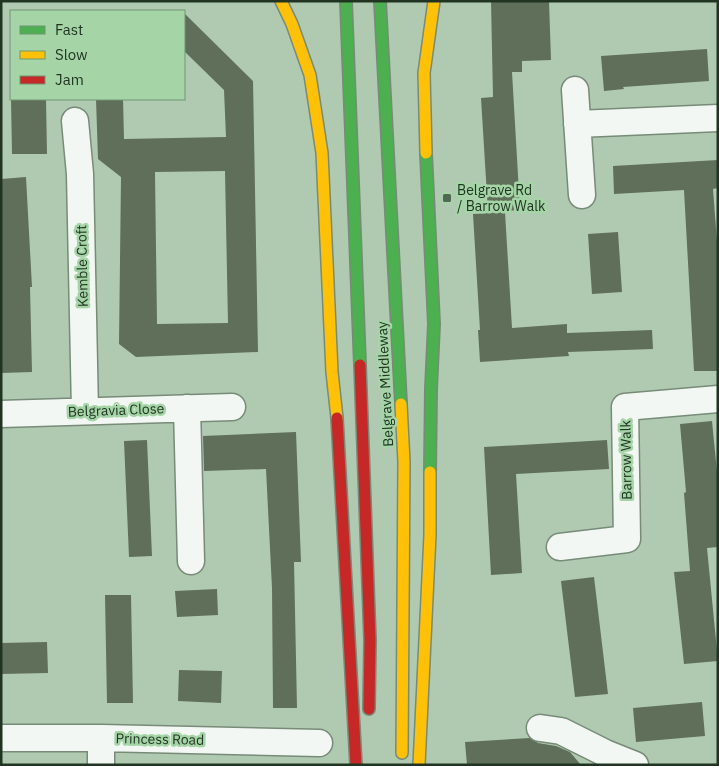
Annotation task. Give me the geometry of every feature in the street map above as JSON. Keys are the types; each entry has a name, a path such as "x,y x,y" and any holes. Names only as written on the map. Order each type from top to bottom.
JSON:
{"highway":[{"path":"281,1 292,24 310,75 322,153 332,372 337,417 356,765"},
{"name":"Belgrave Middleway","path":"346,1 370,640 369,717"},
{"name":"Belgrave Middleway","path":"380,1 404,462 402,765"},
{"path":"419,765 430,535 431,389 434,324 426,176 424,73 434,1"}],"street":[{"path":"574,90 582,194"},
{"path":"577,124 718,118"},
{"name":"Kemble Croft","path":"75,121 80,174 85,411"},
{"name":"Barrow Walk","path":"560,547 626,540 625,407 718,399"},
{"name":"Belgravia Close","path":"1,414 232,407"},
{"path":"187,408 191,561"},
{"path":"540,728 561,731 604,753 636,765"},
{"name":"Princess Road","path":"1,738 101,738 319,743"},
{"path":"101,738 101,765"}],"building":[{"path":"491,1 549,1 551,60 522,61 522,72 512,72 520,210 488,212 481,98 493,97"},
{"path":"185,14 253,81 258,352 136,357 119,344 121,177 98,159 96,100 123,100 124,139 226,137 224,90 185,52","holes":["225,171 228,323 157,324 155,172"]},
{"path":"707,49 709,81 623,87 624,89 604,91 601,56"},
{"path":"11,100 46,100 47,154 12,154"},
{"path":"718,160 718,188 713,189 718,255 718,371 694,371 684,190 614,194 613,166"},
{"path":"26,177 32,287 30,287 32,372 1,373 1,179"},
{"path":"505,212 512,328 567,324 567,333 652,330 653,349 568,352 569,356 480,362 478,330 480,330 473,214"},
{"path":"618,232 622,292 592,294 588,234"},
{"path":"712,421 718,482 718,547 707,548 718,661 684,664 674,572 690,571 680,424"},
{"path":"296,432 301,562 294,562 297,708 273,708 272,588 266,469 204,471 203,436"},
{"path":"147,440 152,556 129,557 124,441"},
{"path":"607,440 609,469 516,474 522,573 491,575 484,447"},
{"path":"594,577 608,694 575,697 561,581"},
{"path":"217,589 218,615 177,617 175,591"},
{"path":"105,595 131,595 133,703 107,703"},
{"path":"47,642 48,673 1,674 1,643"},
{"path":"179,670 222,671 221,703 178,701"},
{"path":"702,702 705,736 636,742 633,708"},
{"path":"530,738 538,743 556,746 570,752 581,765 467,765 465,742"}],"traffic: fast":[{"path":"346,1 360,365"},
{"path":"380,1 401,404"},
{"path":"426,153 434,324 430,472"}],"traffic: slow":[{"path":"281,1 292,24 310,75 322,153 332,372 337,418"},
{"path":"426,153 424,73 434,1"},
{"path":"401,404 404,462 402,753"},
{"path":"419,765 430,535 430,472"}],"traffic: jam":[{"path":"360,365 370,640 369,709"},
{"path":"337,418 356,765"}],"place":[{"name":"Belgrave Rd / Barrow Walk","path":"447,198"}]}
